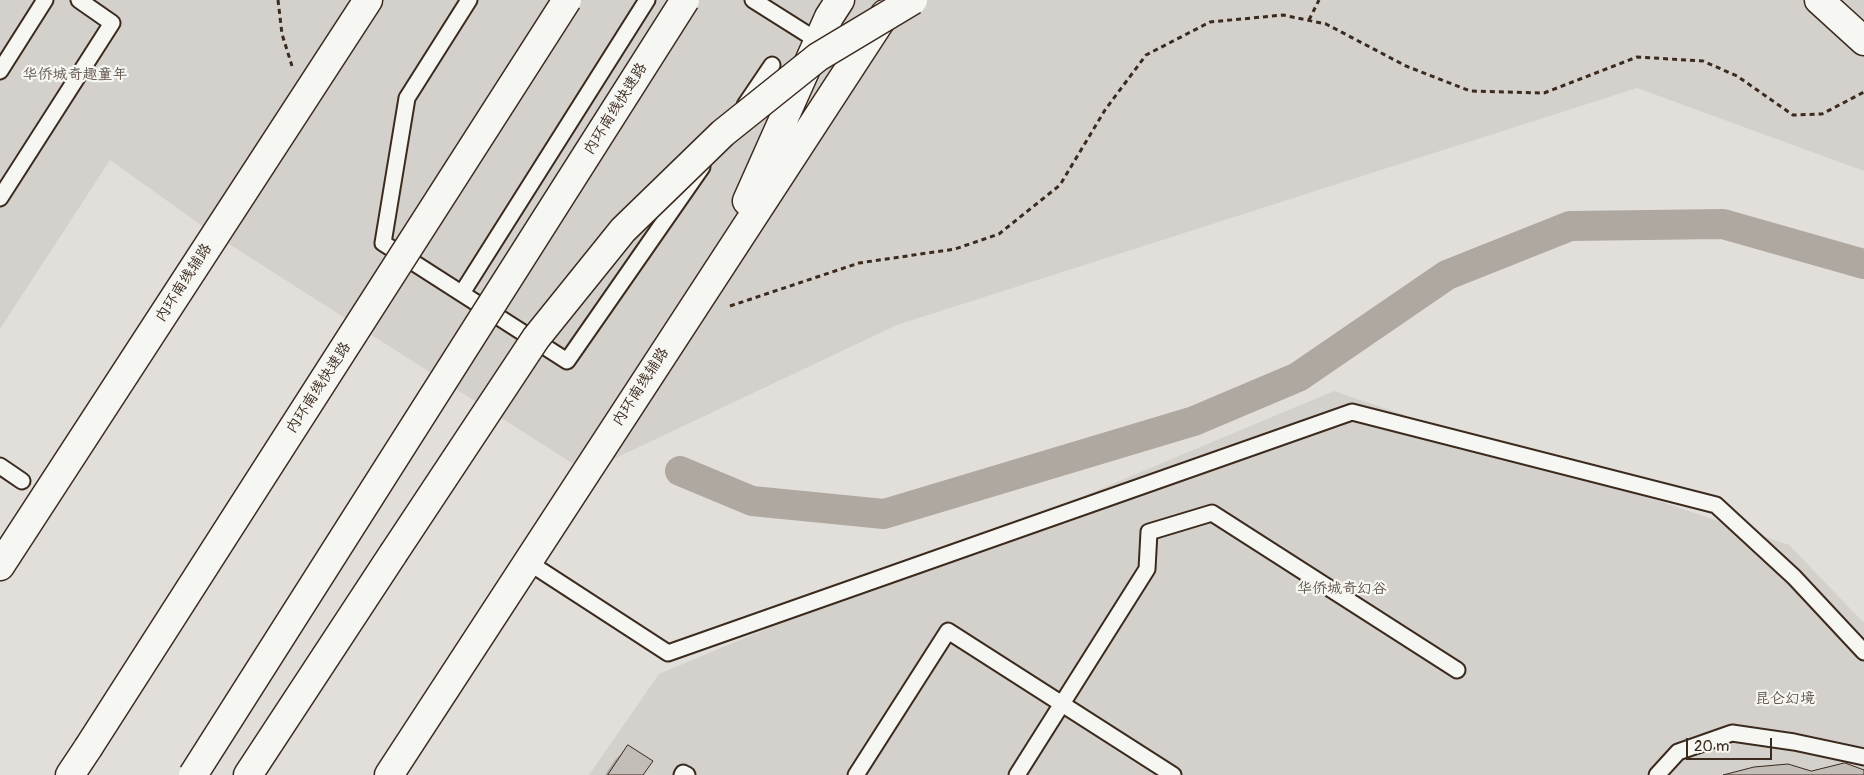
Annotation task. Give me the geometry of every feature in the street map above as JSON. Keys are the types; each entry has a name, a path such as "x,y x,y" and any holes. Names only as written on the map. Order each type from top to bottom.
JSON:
{"main road":[{"name":"内环南线快速路","path":"70,775 567,0"},
{"name":"内环南线快速路","path":"193,775 685,0"},
{"path":"712,278 829,17 840,0"},
{"name":"内环南线辅路","path":"389,775 894,0"},
{"path":"248,775 536,338 623,230 723,133 818,57 913,0"},
{"path":"1819,0 1864,41"},
{"name":"内环南线辅路","path":"0,566 303,100 367,6"}],"lane":[{"path":"0,71 45,0"},
{"path":"0,198 112,23 79,0"},
{"path":"469,0 407,98 383,242 567,361 772,65"},
{"path":"462,293 646,0"},
{"path":"753,0 818,41"},
{"path":"528,562 668,654 1352,412 1716,505 1794,577 1864,652"},
{"path":"0,466 22,481"},
{"path":"1017,775 1147,569 1149,532 1212,513 1457,670"},
{"path":"856,775 948,631 1173,775"},
{"path":"1657,775 1678,752 1732,733 1794,742 1864,758"},
{"path":"682,775 683,773 687,775"}],"path":[{"path":"278,0 282,34 303,100"},
{"path":"1310,20 1319,0"},
{"path":"684,322 859,263 955,249 999,234 1060,185 1105,110 1146,55 1210,22 1283,15 1326,24 1406,66 1470,91 1544,93 1637,58 1703,61 1737,76 1793,115 1822,114 1864,92"}],"shaded area":[{"path":"0,0 1793,0 1864,55 1864,775 0,775"}],"green space":[{"name":"华侨城奇趣童年","path":"0,0 1864,0 1864,171 1637,88 897,325 586,472 215,235 110,160 0,329"},
{"name":"华侨城奇幻谷","path":"1334,391 1789,545 1864,623 1864,775 589,775 659,674"}],"building":[{"path":"628,745 653,761 643,775 608,775"},
{"path":"1845,763 1864,770 1864,775 1723,775 1754,767 1788,764 1811,771"}],"waterway":[{"path":"680,471 752,501 884,514 1194,421 1298,377 1447,275 1570,226 1723,224 1864,264"}],"park label":[{"name":"昆仑幻境","path":"1785,699"}]}
